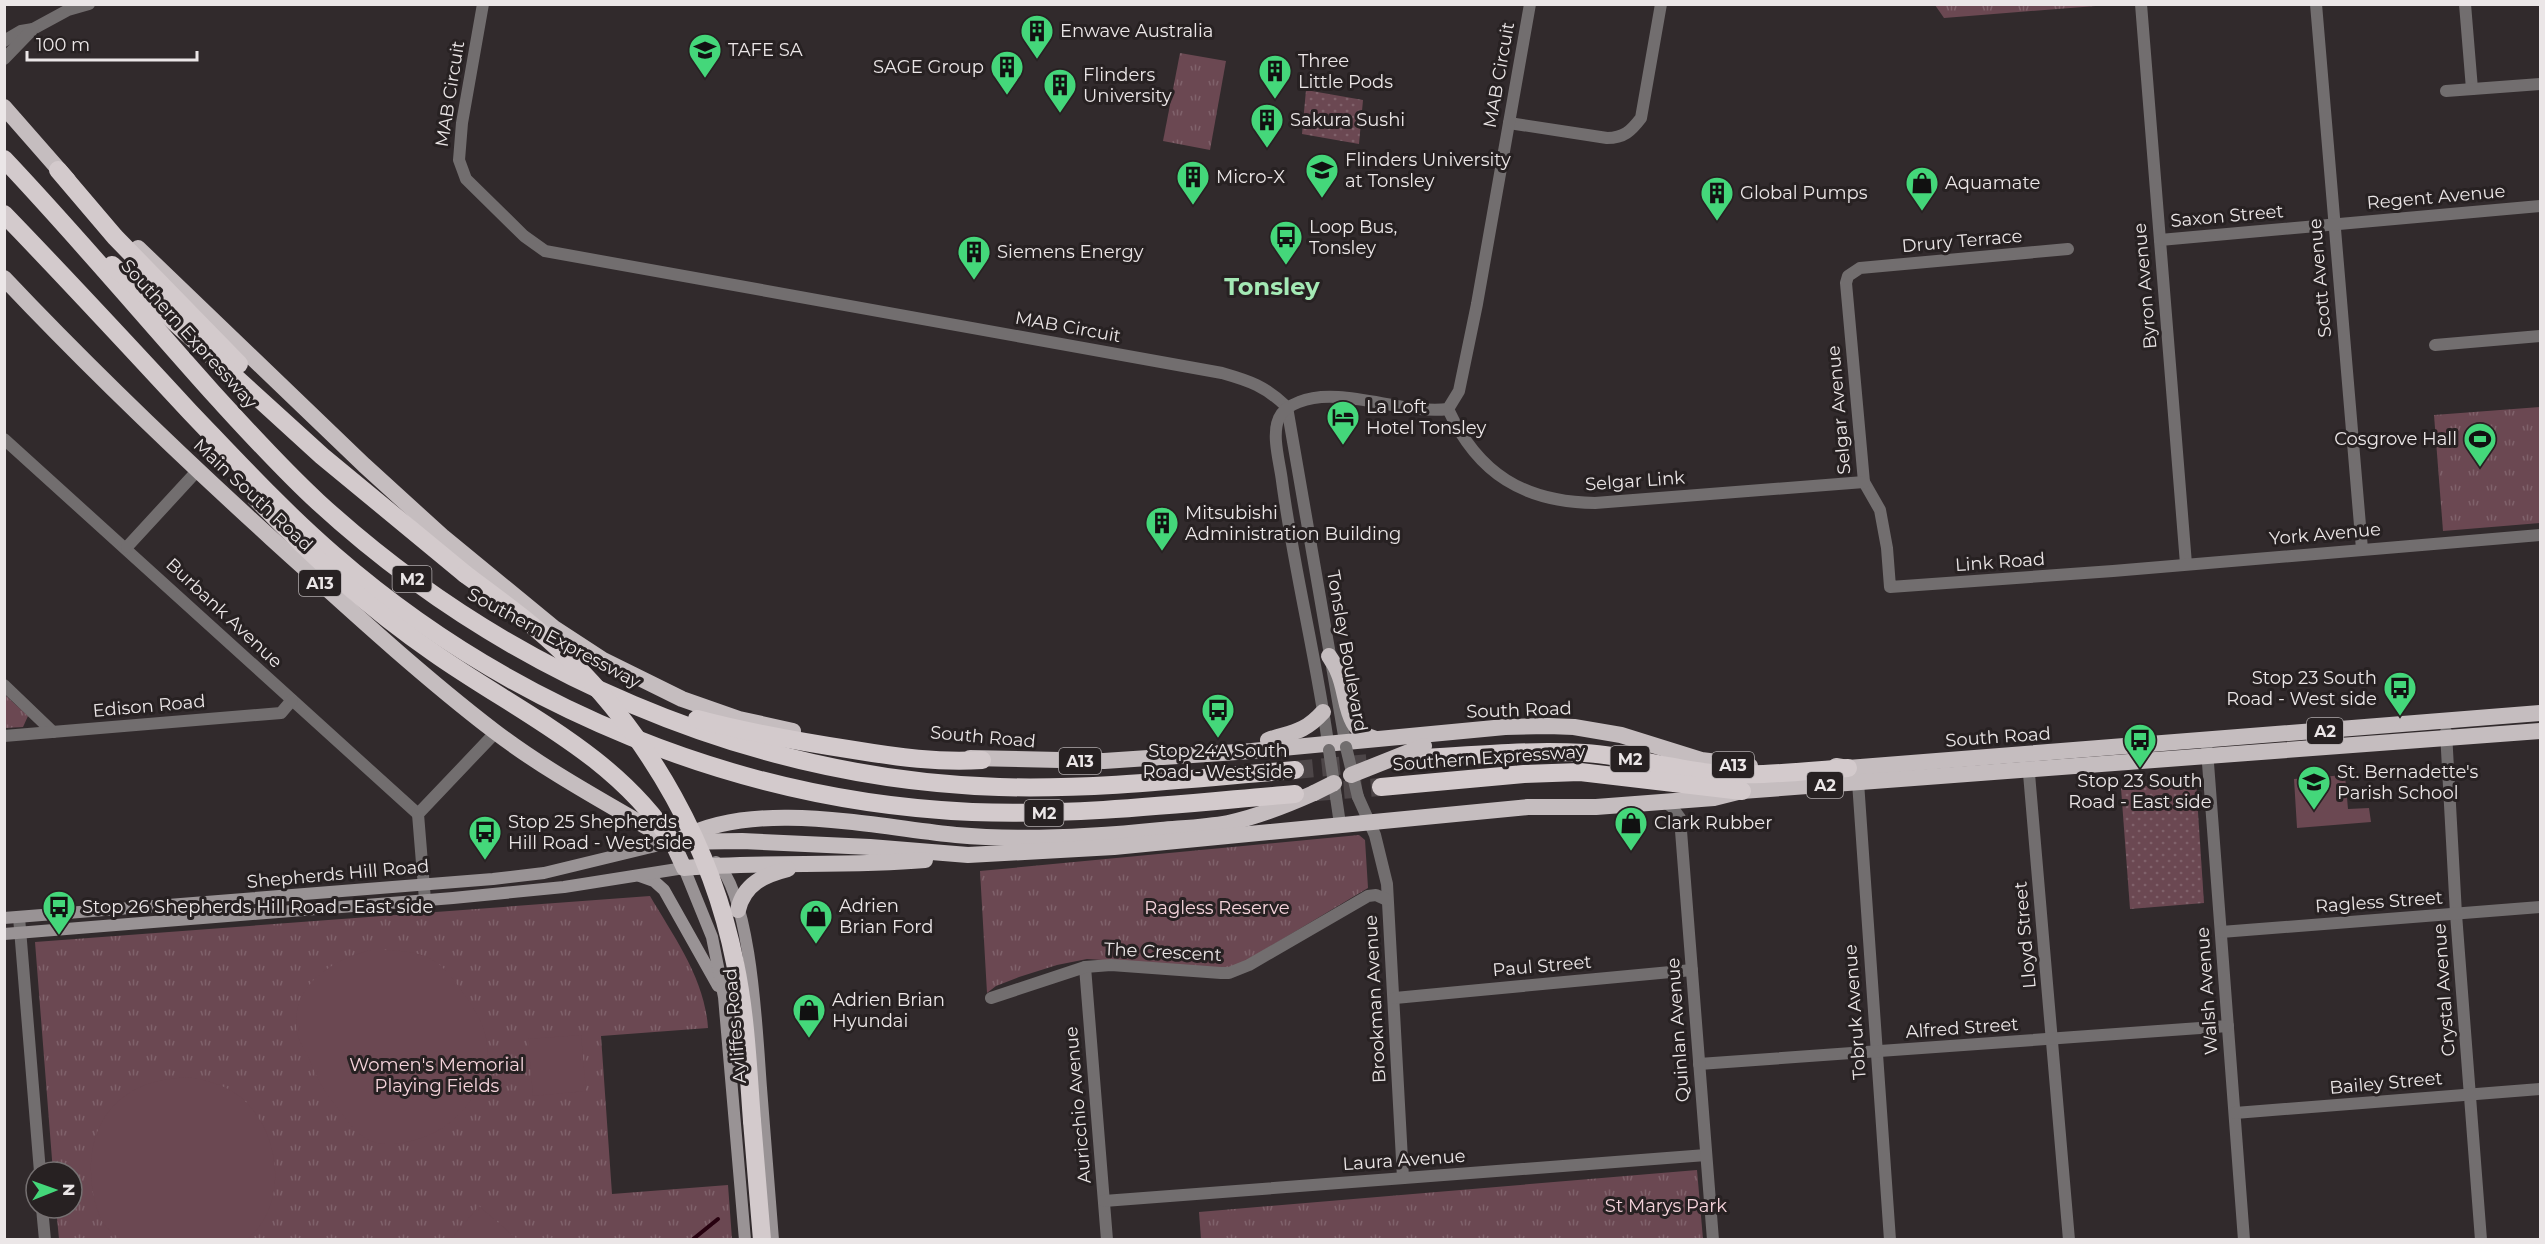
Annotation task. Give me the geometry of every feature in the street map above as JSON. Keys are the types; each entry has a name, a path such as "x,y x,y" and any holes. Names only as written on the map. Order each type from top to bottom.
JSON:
{"highway":[{"name":"A13","path":"4,107 58,170"},
{"name":"Southern Expressway","path":"4,159 265,449 339,521 424,589 535,656 617,698 701,732 762,750 803,761 900,778 987,786 1066,788 1296,770"},
{"path":"58,170 115,237 185,311 313,438 322,456"},
{"name":"South Road","path":"58,170 364,465 442,536 554,628 593,654 682,699 739,718 833,739 982,759 1104,761 1337,746 1376,739 1525,726 1574,727 1639,740 1715,763 1760,766 1819,764 1853,775"},
{"path":"54,212 322,456 465,574 536,628 586,676 622,718 646,751 688,824 716,891 735,962 745,1024 762,1239"},
{"name":"M2","path":"4,214 248,473 337,558 381,594 453,645 563,707 643,741 715,767 834,796 915,808 1038,813 1173,805 1295,794"},
{"path":"36,247 231,472 305,549 368,604 417,641 600,762 642,802 674,842 712,826 775,818 812,819 958,835 1049,837 1111,835 1225,824 1335,790 1351,775 1489,729"},
{"name":"Main South Road","path":"4,278 64,343 197,471 386,642 496,732 542,763 674,842"},
{"path":"1329,656 1339,674 1346,705 1355,725 1366,735 1376,739"},
{"path":"617,698 797,742 882,755 959,762 982,759"},
{"path":"1252,751 1266,741 1289,736 1308,726 1323,712"},
{"name":"South Road","path":"684,868 719,865 892,862 968,855 1114,847 1534,806 1592,807 1696,799 1853,775 2446,729 2541,713"},
{"name":"South Road","path":"2446,729 2541,731"},
{"name":"Southern Expressway","path":"1418,753 1563,752 1600,754 1729,774 1853,775"},
{"name":"Southern Expressway","path":"1381,787 1524,774 1580,772 1615,774 1682,785 1742,791"},
{"name":"South Road","path":"674,842 753,841 968,855"},
{"name":"Ayliffes Road","path":"674,842 684,868"},
{"path":"738,910 745,891 756,882 772,873 809,863"}],"main road":[{"name":"Ayliffes Road","path":"674,842 701,850 719,865 731,886 738,910 752,987 773,1239"},
{"name":"Shepherds Hill Road","path":"4,918 424,886 544,873 674,842"},
{"name":"Ayliffes Road","path":"684,868 712,937 724,997 745,1239"},
{"name":"South Road","path":"664,870 684,868"},
{"name":"Shepherds Hill Road","path":"4,934 564,887 664,870"},
{"path":"636,875 651,879 664,890 724,997"}],"street":[{"path":"4,59 33,29 67,7 89,4"},
{"name":"MAB Circuit","path":"483,4 462,123 459,160 466,179 524,236 545,250 1221,373 1255,382 1287,407"},
{"name":"MAB Circuit","path":"1448,409 1459,391 1530,4"},
{"path":"1509,123 1607,138 1619,138 1631,131 1641,118 1661,4"},
{"name":"Byron Avenue","path":"2141,4 2186,564"},
{"name":"Scott Avenue","path":"2316,4 2362,549"},
{"path":"2465,4 2472,89"},
{"path":"4,42 21,31 33,29"},
{"path":"2446,91 2541,84"},
{"name":"Regent Avenue","path":"2334,225 2541,206"},
{"name":"Saxon Street","path":"2160,240 2334,225"},
{"name":"Drury Terrace","path":"1860,268 2068,249"},
{"name":"Selgar Avenue","path":"1860,268 1848,276 1846,283 1864,482 1880,510 1887,548 1890,587"},
{"path":"2435,345 2541,336"},
{"path":"1287,407 1310,398 1322,397 1432,411 1448,409"},
{"name":"Tonsley Boulevard","path":"1287,407 1329,656 1337,746 1335,790 1340,824"},
{"name":"Tonsley Boulevard","path":"1287,407 1278,419 1276,438 1287,514 1323,712 1369,821"},
{"name":"Selgar Link","path":"1448,409 1469,447 1494,472 1525,491 1569,503 1595,503 1864,482"},
{"name":"Burbank Avenue","path":"4,439 418,814"},
{"path":"127,548 197,471"},
{"name":"York Avenue","path":"2113,572 2541,535"},
{"name":"Link Road","path":"1890,587 2113,572"},
{"path":"4,686 53,732"},
{"name":"Edison Road","path":"4,736 280,712 292,700"},
{"name":"Crystal Avenue","path":"2446,729 2456,914 2481,1239"},
{"path":"425,900 418,814 496,732"},
{"name":"Walsh Avenue","path":"2206,748 2244,1239"},
{"name":"Lloyd Street","path":"2028,763 2069,1239"},
{"name":"Tobruk Avenue","path":"1853,775 1890,1239"},
{"path":"1665,801 1675,809 1680,818 1688,805 1696,799"},
{"name":"Quinlan Avenue","path":"1680,818 1713,1239"},
{"name":"Brookman Avenue","path":"1369,821 1384,867 1395,998 1403,1178"},
{"name":"The Crescent","path":"991,998 1085,967 1112,965 1229,973 1249,965 1366,897 1376,895 1387,900"},
{"name":"Ragless Street","path":"2221,932 2541,907"},
{"path":"19,917 39,1160"},
{"name":"Auricchio Avenue","path":"1085,967 1107,1239"},
{"name":"Paul Street","path":"1395,998 1692,970"},
{"name":"Alfred Street","path":"1699,1064 2228,1026"},
{"name":"Bailey Street","path":"2235,1113 2541,1089"},
{"name":"Laura Avenue","path":"1104,1201 1706,1155"},
{"path":"43,1220 45,1239"}],"green space":[{"path":"1935,5 2108,5 1944,18"},
{"path":"1180,53 1226,61 1210,150 1163,141"},
{"path":"1306,90 1363,100 1359,144 1302,134"},
{"path":"2540,407 2540,523 2443,531 2434,415"},
{"path":"4,694 28,716 23,727 5,728"},
{"path":"2345,775 2348,809 2369,808 2371,822 2297,828 2294,779"},
{"path":"2196,782 2204,903 2130,909 2121,788"},
{"name":"Ragless Reserve","path":"1359,835 1365,840 1368,888 1239,965 1225,968 1087,959 1057,965 1019,977 996,986 987,993 980,871"},
{"name":"Women's Memorial Playing Fields","path":"650,896 695,976 706,1010 708,1028 601,1036 612,1194 728,1185 732,1239 59,1239 57,1220 84,1220 84,1160 52,1160 35,942"},
{"path":"371,950 412,953 436,962 450,975 468,1000 485,1034 487,1050 482,1080 465,1108 441,1129 404,1143 379,1143 365,1138 356,1131 322,1087 297,1032 296,1016 307,988 317,977 342,960"},
{"path":"581,1035 586,1091 533,1096 528,1039"},
{"path":"187,1077 227,1088 253,1110 264,1127 275,1167 270,1207 261,1224 247,1239 120,1239 104,1224 94,1197 91,1161 97,1132 112,1107 138,1088 162,1080"},
{"name":"St Marys Park","path":"1697,1170 1703,1239 1201,1239 1199,1212"},
{"path":"479,1206 517,1239 451,1239"}],"waterway":[{"path":"692,1240 718,1219"}],"tunnel":[{"path":"1295,770 1368,763"},
{"path":"1317,792 1381,787"}],"place":[{"name":"Enwave Australia","path":"1037,60"},
{"name":"TAFE SA","path":"705,79"},
{"name":"SAGE Group","path":"1007,96"},
{"name":"Three Little Pods","path":"1275,100"},
{"name":"Flinders University","path":"1060,114"},
{"name":"Sakura Sushi","path":"1267,149"},
{"name":"Flinders University at Tonsley","path":"1322,199"},
{"name":"Micro-X","path":"1193,206"},
{"name":"Aquamate","path":"1922,212"},
{"name":"Global Pumps","path":"1717,222"},
{"name":"Loop Bus, Tonsley","path":"1286,266"},
{"name":"Siemens Energy","path":"974,281"},
{"name":"La Loft Hotel Tonsley","path":"1343,446"},
{"name":"Cosgrove Hall","path":"2480,468"},
{"name":"Mitsubishi Administration Building","path":"1162,552"},
{"name":"Stop 23 South Road - West side","path":"2400,717"},
{"name":"Stop 24A South Road - West side","path":"1218,739"},
{"name":"Stop 23 South Road - East side","path":"2140,769"},
{"name":"St. Bernadette's Parish School","path":"2314,811"},
{"name":"Clark Rubber","path":"1631,852"},
{"name":"Stop 25 Shepherds Hill Road - West side","path":"485,861"},
{"name":"Stop 26 Shepherds Hill Road - East side","path":"59,936"},
{"name":"Adrien Brian Ford","path":"816,945"},
{"name":"Adrien Brian Hyundai","path":"809,1039"}],"district":[{"name":"Tonsley","path":"1272,286"}]}
